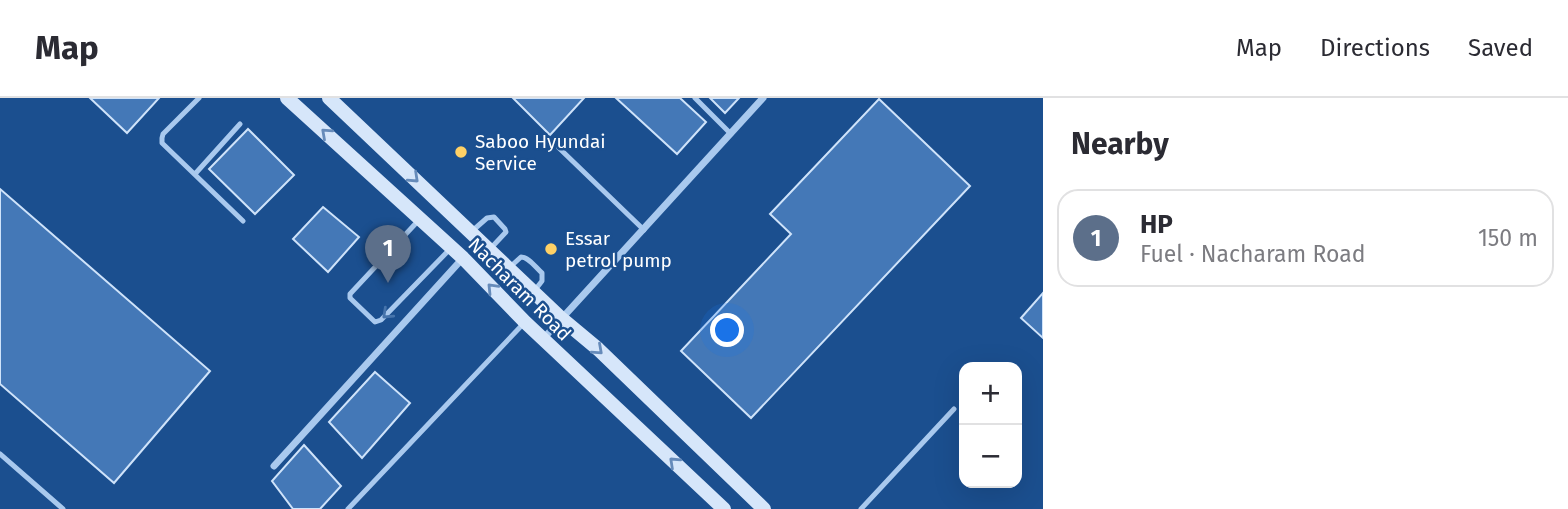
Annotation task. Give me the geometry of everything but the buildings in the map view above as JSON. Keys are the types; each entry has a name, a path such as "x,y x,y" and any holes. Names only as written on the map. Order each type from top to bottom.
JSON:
{"main road":[{"name":"Nacharam Road","path":"287,98 421,218 543,340 724,509"},
{"name":"Nacharam Road","path":"329,98 562,319 598,349 764,509"}],"street":[{"path":"543,340 763,98"},
{"path":"274,466 463,258"}],"lane":[{"path":"199,98 163,134 162,143 243,221"},
{"path":"695,98 731,134"},
{"path":"195,174 240,124"},
{"path":"559,148 643,230"},
{"path":"421,218 350,294 375,322 381,320 452,248"},
{"path":"471,232 488,218 494,218 506,232 489,250"},
{"path":"348,509 525,322"},
{"path":"861,509 954,409"},
{"path":"0,454 63,509"}],"place":[{"name":"Saboo Hyundai Service","path":"461,152"},
{"name":"Essar petrol pump","path":"551,249"},
{"name":"HP","path":"388,283"}]}
